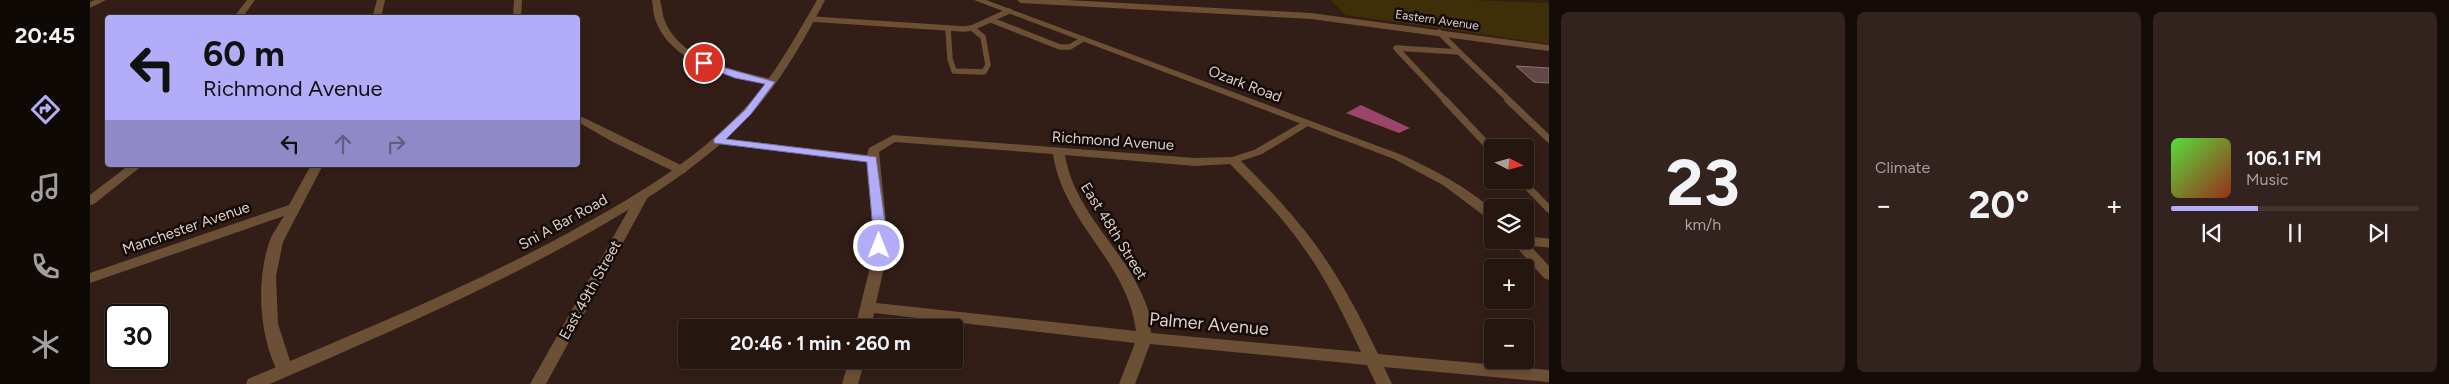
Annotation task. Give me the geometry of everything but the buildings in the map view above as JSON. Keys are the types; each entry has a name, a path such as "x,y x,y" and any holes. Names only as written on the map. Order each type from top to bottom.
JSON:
{"street":[{"path":"90,5 102,0"},
{"path":"240,15 251,0"},
{"path":"377,15 381,0"},
{"path":"517,15 518,0"},
{"path":"656,0 656,9 662,24 676,42 694,58 714,68 738,76 771,82"},
{"name":"Sni A Bar Road","path":"254,384 502,274 586,229 681,170 718,141 748,112 771,82 811,19 820,0"},
{"name":"Ozark Road","path":"978,0 1304,124 1398,157 1432,173 1484,208"},
{"name":"Eastern Avenue","path":"1022,0 1303,16 1439,32 1549,48"},
{"path":"580,119 617,140 681,170"},
{"name":"Richmond Avenue","path":"872,160 873,150 893,138 1195,162 1233,160 1258,152 1304,124"},
{"path":"718,141 872,160 880,230 878,263 865,319"},
{"name":"East 48th Street","path":"1060,152 1059,167 1068,189 1130,286 1140,313 1144,338 1127,384"},
{"path":"1233,160 1276,204 1312,249 1345,302 1384,384"},
{"path":"90,201 133,167"},
{"path":"285,370 270,324 269,276 276,242 315,167"},
{"name":"East 49th Street","path":"538,384 643,195"},
{"name":"Manchester Avenue","path":"90,278 293,208"},
{"path":"1525,249 1549,275"},
{"name":"Palmer Avenue","path":"867,307 1144,338 1549,376"},
{"path":"850,384 854,369"}],"lane":[{"path":"811,19 972,28 1010,11"},
{"path":"991,20 1060,47 1070,47 1083,40"},
{"path":"948,28 950,59 954,71 984,72 988,65 983,37 972,28"},
{"path":"1439,32 1549,139"},
{"path":"1459,52 1396,48 1484,142"},
{"path":"1530,189 1549,209"},
{"path":"1534,242 1549,243"}],"shaded area":[{"path":"1331,0 1472,0 1549,3 1549,44 1345,15"},
{"path":"1361,105 1410,128 1399,133 1346,113"}],"route":[{"path":"704,63 738,76 771,82 748,112 718,141 872,160 880,230 879,246"}]}
